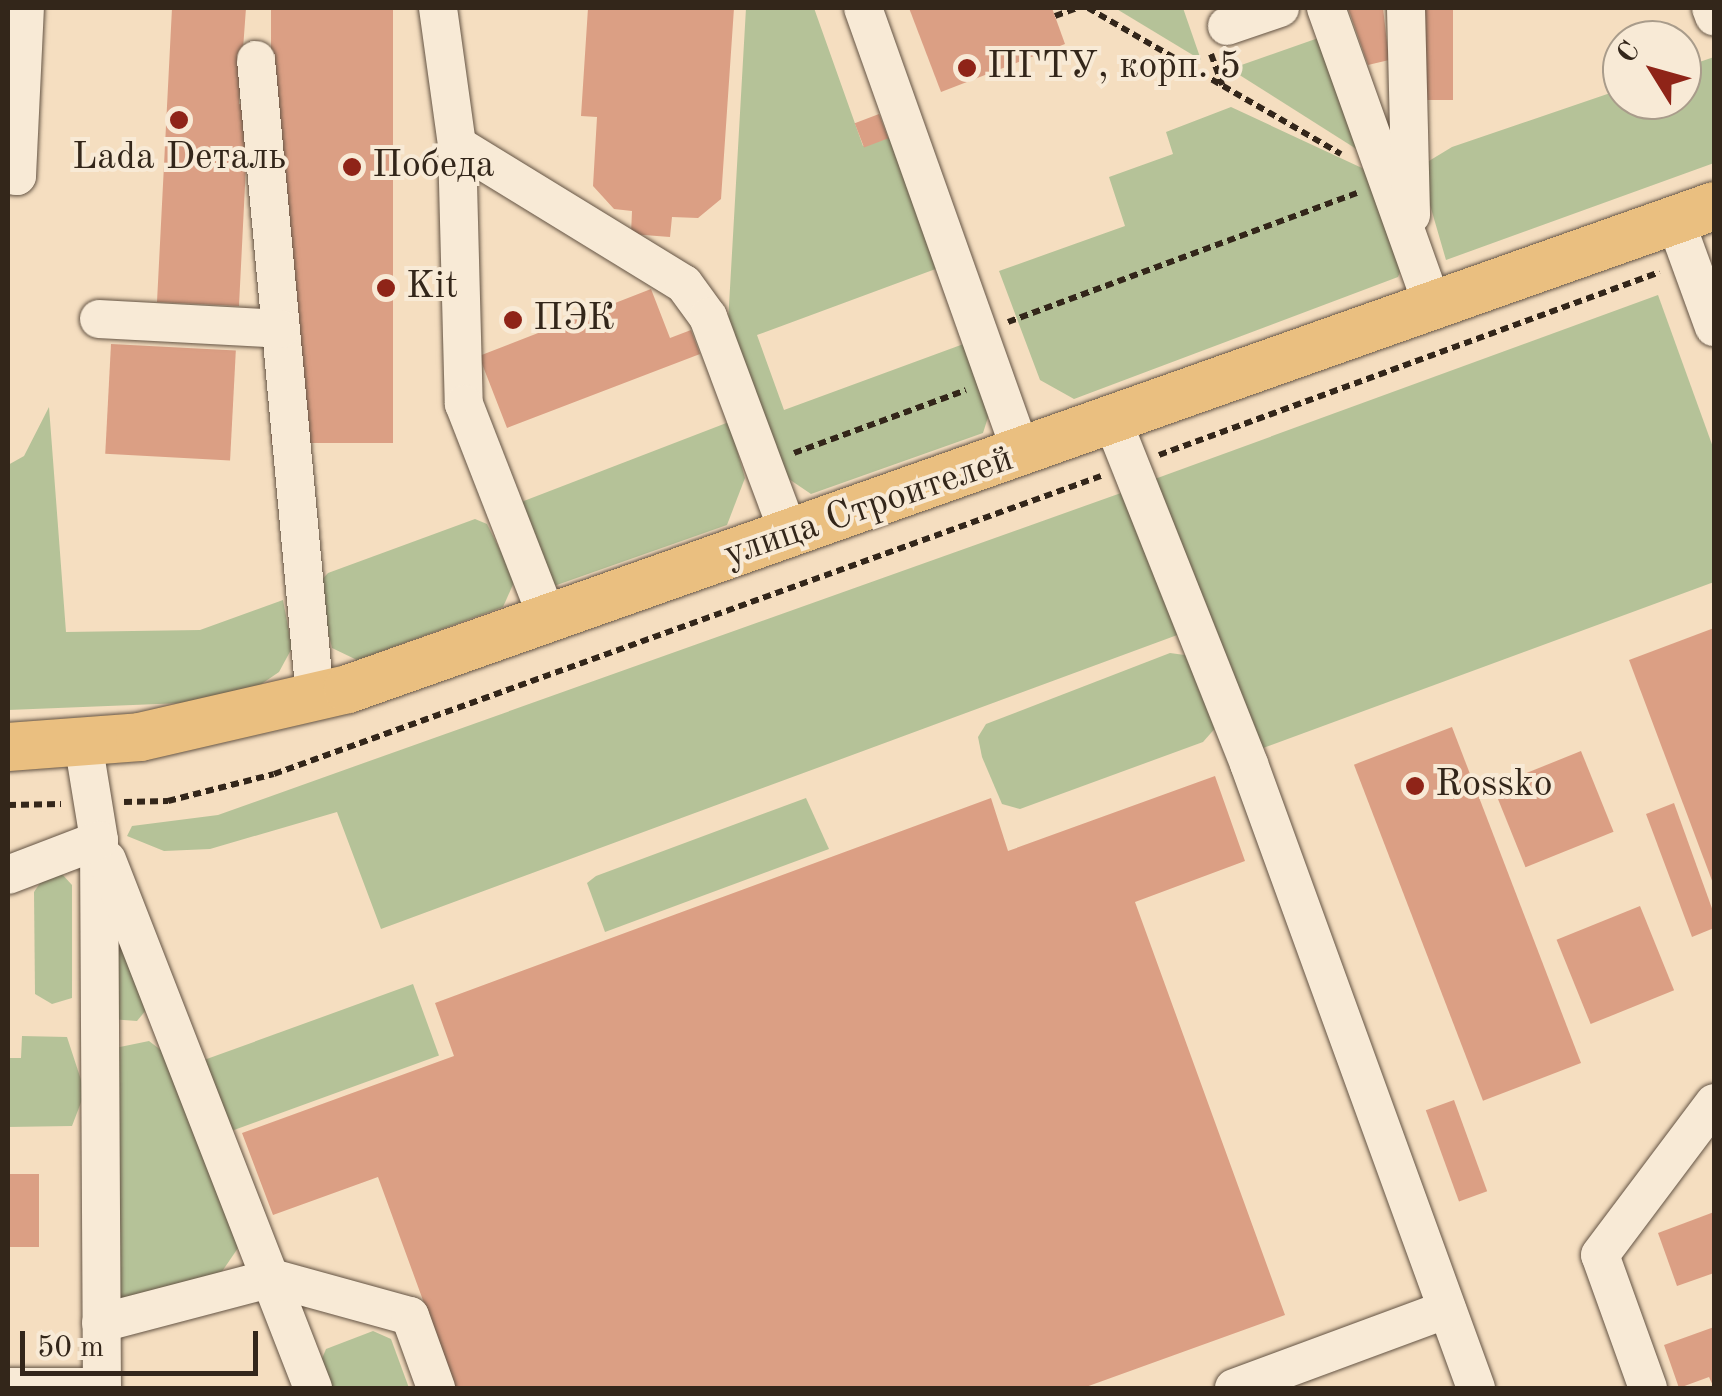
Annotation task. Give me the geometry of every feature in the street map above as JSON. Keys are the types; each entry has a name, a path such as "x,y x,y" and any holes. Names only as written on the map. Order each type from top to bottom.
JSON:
{"main road":[{"name":"улица Строителей","path":"8,748 140,737 316,697 790,536 1433,307 1689,230"}],"lane":[{"path":"8,175 18,176 25,8"},
{"path":"438,8 457,145 464,404 546,618"},
{"path":"862,8 1022,454"},
{"path":"1227,26 1280,8"},
{"path":"1326,8 1433,307"},
{"path":"1711,8 1714,16"},
{"path":"1404,12 1412,248"},
{"path":"256,60 316,697"},
{"path":"457,145 684,284 708,317 790,536"},
{"path":"1689,230 1714,327"},
{"path":"99,319 281,329"},
{"path":"1113,422 1249,764 1476,1388"},
{"path":"8,1387 102,1388 99,840 83,742"},
{"path":"8,875 99,840"},
{"path":"99,840 313,1388"},
{"path":"1648,1388 1600,1255 1714,1103"},
{"path":"102,1323 272,1278 410,1316 436,1388"},
{"path":"1234,1388 1447,1309"}],"path":[{"path":"1055,16 1077,8"},
{"path":"1088,8 1388,182"},
{"path":"978,333 1388,182"},
{"path":"8,805 168,801 274,774 1130,465 1689,230"},
{"path":"763,464 995,380"}],"green space":[{"path":"746,8 814,8 863,146 894,136 941,267 757,335 784,410 969,342 991,408 983,433 811,494 783,475 728,323"},
{"path":"1115,8 1183,8 1201,60"},
{"path":"1324,36 1369,157 1230,69"},
{"path":"1714,57 1714,163 1446,260 1419,167 1452,147 1602,96 1602,120 1702,120 1702,61"},
{"path":"1231,107 1377,175 1408,254 1398,277 1074,399 1040,380 999,271 1125,226 1109,177 1173,154 1166,132"},
{"path":"1658,295 1714,450 1714,582 1252,752 1152,480"},
{"path":"49,407 66,632 200,630 283,600 292,648 279,672 257,687 183,703 8,710 8,465 24,456"},
{"path":"729,422 745,478 727,525 554,586 516,504"},
{"path":"1121,493 1180,634 381,929 337,812 210,849 164,851 127,836 132,826 218,815"},
{"path":"475,519 487,524 515,580 503,607 357,660 332,648 317,585 328,573"},
{"path":"1170,653 1192,656 1218,725 1203,742 1020,809 1002,804 978,737 986,724"},
{"path":"806,798 829,849 605,932 587,883 596,876"},
{"path":"61,873 72,885 72,998 52,1004 35,994 34,892 46,874"},
{"path":"109,913 151,1004 137,1021 110,1019"},
{"path":"413,984 439,1055 231,1131 205,1060"},
{"path":"22,1036 67,1037 85,1092 72,1126 8,1127 8,1058 21,1058"},
{"path":"149,1041 170,1057 238,1248 221,1273 114,1300 115,1048"},
{"path":"373,1331 391,1339 409,1388 326,1388 318,1368 326,1349"}],"building":[{"path":"172,8 246,8 239,104 249,105 239,306 157,302"},
{"path":"271,8 393,8 393,443 271,443"},
{"path":"588,8 734,8 721,199 698,218 672,217 670,237 631,234 632,211 614,209 593,186 597,117 581,116"},
{"name":"ПГТУ, корп. 5","path":"909,8 1052,8 1065,44 941,92"},
{"path":"1348,8 1383,8 1389,60 1368,65"},
{"path":"1422,8 1453,8 1453,100 1422,100"},
{"path":"879,114 888,138 864,148 855,123"},
{"path":"651,289 670,338 691,330 700,354 507,428 479,356"},
{"path":"111,344 236,351 230,460 105,454"},
{"path":"1714,628 1714,886 1629,660"},
{"path":"1452,727 1581,1063 1483,1101 1354,765"},
{"path":"1581,751 1614,832 1526,867 1493,787"},
{"path":"1215,776 1245,861 1135,902 1285,1315 1083,1388 455,1388 378,1177 273,1215 242,1133 454,1056 435,1003 991,798 1008,851"},
{"path":"1674,803 1714,914 1714,928 1692,937 1646,814"},
{"path":"1640,906 1674,990 1591,1024 1557,940"},
{"path":"1454,1100 1487,1191 1459,1201 1426,1110"},
{"path":"8,1174 39,1174 39,1247 8,1247"},
{"path":"1714,1212 1714,1273 1677,1286 1658,1233"},
{"path":"1714,1327 1714,1388 1709,1377 1679,1388 1664,1345"}],"place":[{"name":"ПГТУ, корп. 5","path":"967,68"},
{"name":"Lada Dеталь","path":"179,120"},
{"name":"Победа","path":"352,167"},
{"name":"Kit","path":"386,288"},
{"name":"ПЭК","path":"513,320"},
{"name":"Rossko","path":"1415,786"}]}
